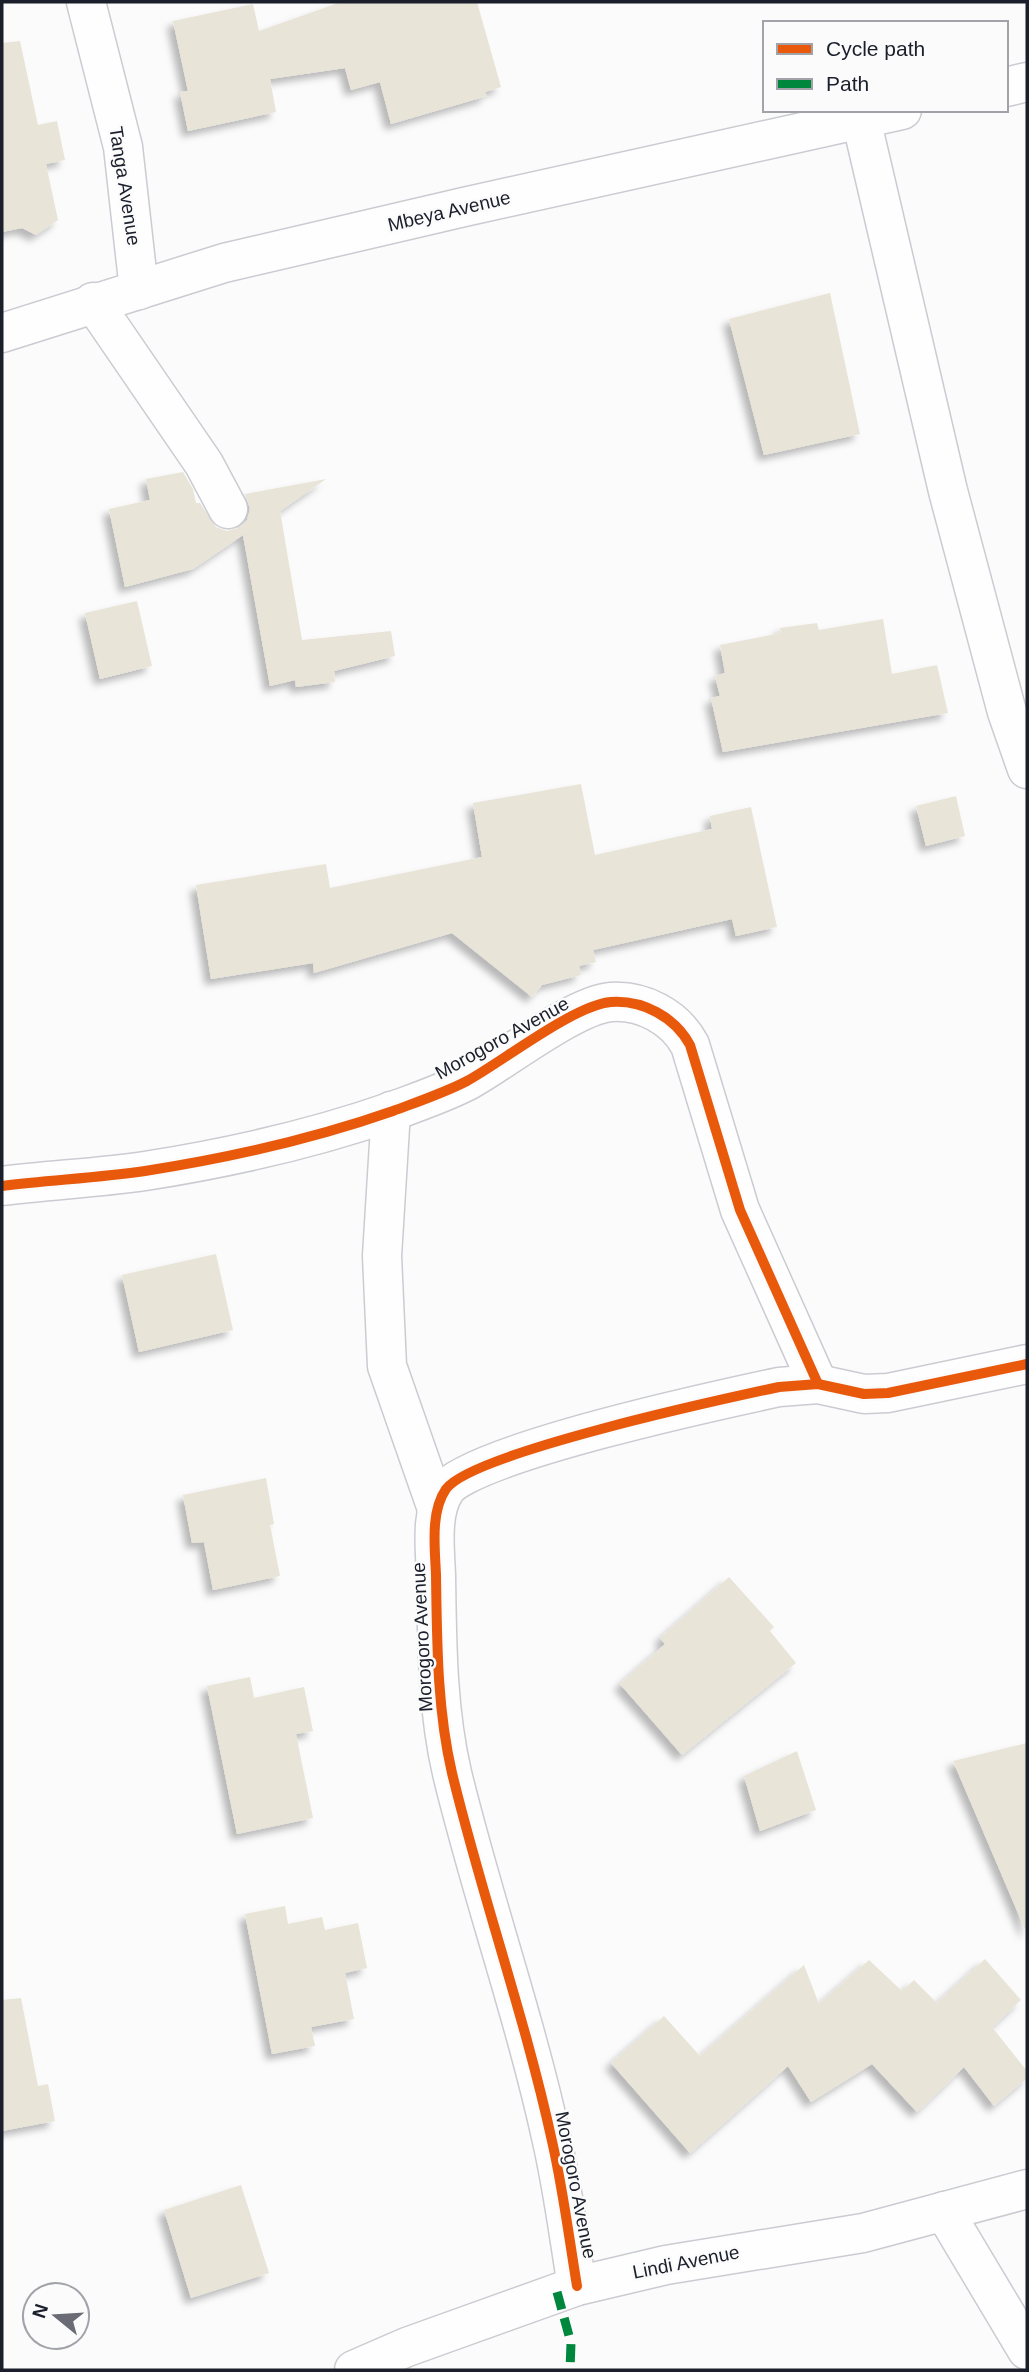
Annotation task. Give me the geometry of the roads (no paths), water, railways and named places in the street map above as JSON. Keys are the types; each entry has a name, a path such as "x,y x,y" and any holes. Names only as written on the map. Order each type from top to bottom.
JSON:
{"street":[{"name":"Tanga Avenue","path":"86,2 123,147 139,290"},
{"path":"1008,87 1027,82"},
{"name":"Mbeya Avenue","path":"2,333 93,302 224,263 893,112"},
{"path":"862,119 948,491 1007,712 1027,769"},
{"path":"93,302 204,464 228,509"},
{"name":"Morogoro Avenue","path":"2,1186 142,1171 203,1161 391,1111 469,1080 563,1022 599,1004 622,1002 669,1018 683,1032 690,1045 740,1210 818,1384"},
{"path":"391,1111 382,1256 387,1366 437,1509"},
{"name":"Morogoro Avenue","path":"577,2286 552,2142 452,1772 441,1699 435,1540 437,1509 445,1490 461,1475 497,1460 728,1398 779,1387 818,1384 864,1394 911,1391 1027,1364"},
{"name":"Lindi Avenue","path":"354,2370 407,2347 577,2286 666,2265 863,2233 1027,2189"},
{"path":"944,2211 1027,2350"}]}
